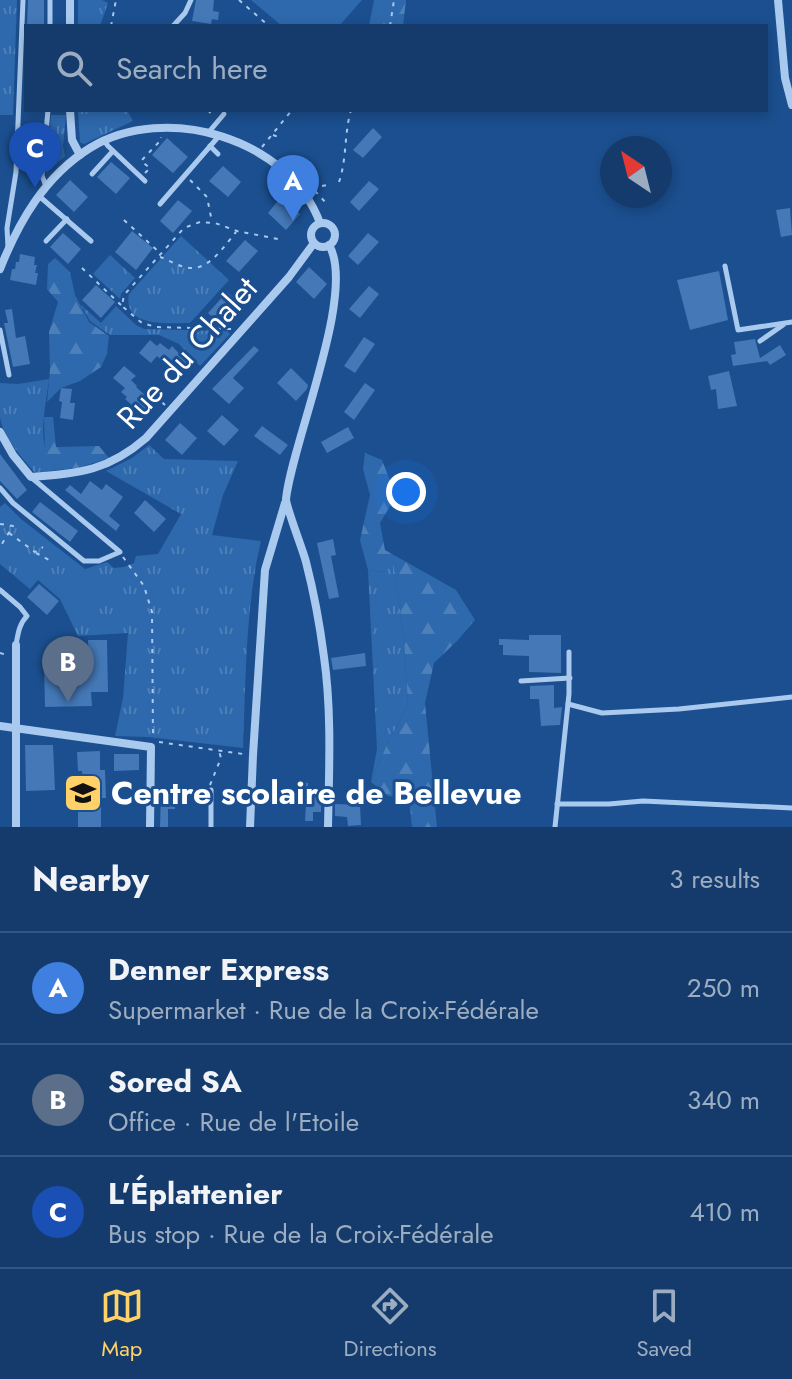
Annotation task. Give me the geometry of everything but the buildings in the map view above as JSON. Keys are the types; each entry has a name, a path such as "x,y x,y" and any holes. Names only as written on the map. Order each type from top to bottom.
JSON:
{"street":[{"path":"70,0 70,24"},
{"path":"778,0 785,78 792,105"},
{"path":"71,112 72,140 80,155"},
{"path":"0,269 23,219 46,186 80,155 105,141 152,129 174,128 208,133 239,142 282,170 303,192 320,223"},
{"path":"320,223 327,223 335,231 335,238 329,245 321,247 311,239 311,231 320,223"},
{"name":"Rue du Chalet","path":"31,477 79,473 112,463 130,452 146,438 289,277 314,243"},
{"path":"250,827 265,570 324,356 335,280 333,254 329,245"},
{"path":"0,432 31,477"},
{"path":"286,502 307,566 324,659 329,720 328,827"},
{"path":"16,645 16,827"},
{"path":"0,726 153,744 150,827"}],"lane":[{"path":"9,248 7,228 16,172 23,0"},
{"path":"50,0 50,24"},
{"path":"175,24 191,0"},
{"path":"46,186 42,176 48,112"},
{"path":"208,133 224,114"},
{"path":"160,204 219,135"},
{"path":"105,141 144,179"},
{"path":"210,146 218,154"},
{"path":"92,174 113,151"},
{"path":"38,195 91,241"},
{"path":"46,241 67,219"},
{"path":"725,266 738,330 790,323"},
{"path":"760,341 790,323"},
{"path":"0,330 9,375"},
{"path":"0,488 13,503 84,561 99,561 120,552 31,477"},
{"path":"0,590 27,616 18,631 16,645"},
{"path":"555,827 568,704 569,652"},
{"path":"521,681 570,678"},
{"path":"568,704 602,713 679,709 792,697"},
{"path":"211,790 211,827"},
{"path":"557,804 643,801 792,808"}],"path":[{"path":"111,24 116,0"},
{"path":"239,0 267,24"},
{"path":"390,24 394,0"},
{"path":"209,112 217,123"},
{"path":"261,148 290,112"},
{"path":"295,112 299,115"},
{"path":"339,182 350,112"},
{"path":"272,135 281,138"},
{"path":"144,179 150,168 141,161 161,138"},
{"path":"185,176 207,197 212,223"},
{"path":"322,186 328,185"},
{"path":"315,191 328,205"},
{"path":"124,220 160,255 188,269 210,261 237,231"},
{"path":"122,306 124,295 184,228 200,222 212,223 283,240"},
{"path":"82,268 142,323 156,327 243,329"},
{"path":"148,389 171,410"},
{"path":"0,524 13,526 0,547"},
{"path":"9,533 51,561"},
{"path":"35,552 43,547"},
{"path":"120,552 144,586 152,612 153,744 242,753"},
{"path":"211,790 210,784 221,758 219,750"}],"green space":[{"path":"0,0 17,0 13,115 0,115"},
{"path":"78,0 108,3 101,24 78,24"},
{"path":"251,0 362,0 341,24 280,24"},
{"path":"374,0 406,0 403,24 369,24"},
{"path":"78,112 128,112 133,121 84,144 80,142"},
{"path":"51,115 66,115 65,156 46,174"},
{"path":"181,236 229,280 190,323 160,323 140,318 129,305 129,294"},
{"path":"110,255 135,278 120,299 93,274"},
{"path":"55,258 70,272 75,295 89,322 109,336 107,354 101,367 80,381 61,388 47,402 49,332 58,302 47,289 48,264"},
{"path":"81,305 101,323 116,306 144,329 227,331 230,334 200,366 179,344 159,335 110,335 90,321"},
{"path":"49,379 44,438 50,461 57,470 35,473 14,447 2,425 0,383 18,384"},
{"path":"44,417 53,417 56,447 99,446 109,458 78,468 57,470 45,457"},
{"path":"149,445 164,459 238,461 223,495 212,535 261,541 249,618 243,748 115,736 123,698 128,633 78,636 60,599 38,580 30,589 0,564 0,507 5,503 85,569 107,562 114,568 124,567 134,563 136,556 158,554 181,514 106,471"},
{"path":"365,453 382,460 396,496 380,523 385,550 456,590 475,620 434,663 425,703 437,827 412,827 409,798 388,796 371,782 408,705 404,640 394,566 382,572 368,570 360,540 370,495 363,469"},
{"path":"394,565 404,640 408,705 371,782 377,749 368,570 382,572"},
{"path":"87,571 113,594 92,618 66,595"}],"place":[{"name":"L'Éplattenier","path":"35,188"},
{"name":"Denner Express","path":"293,221"},
{"name":"Sored SA","path":"68,702"},
{"name":"Centre scolaire de Bellevue","path":"83,793"}]}
